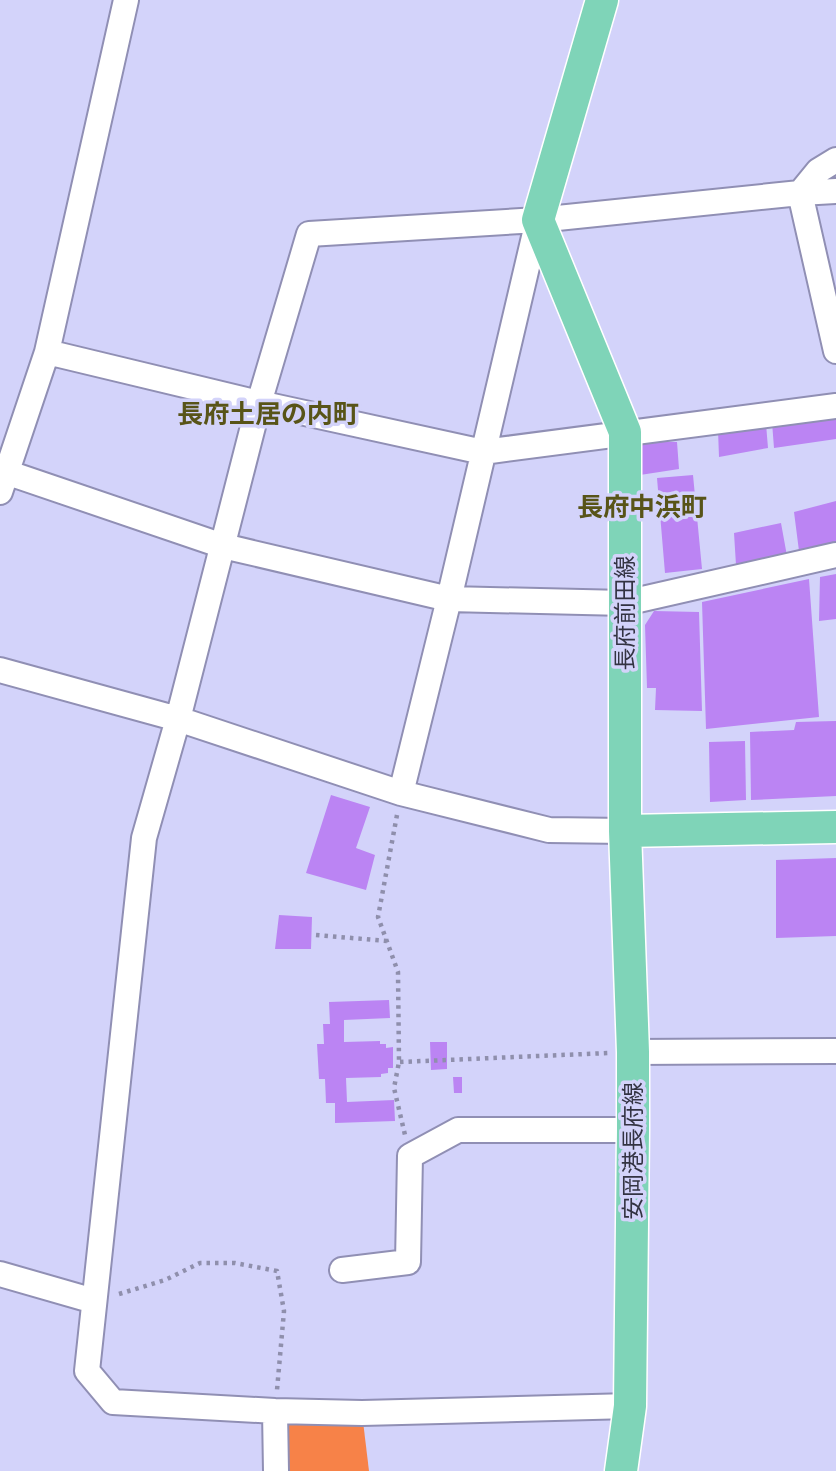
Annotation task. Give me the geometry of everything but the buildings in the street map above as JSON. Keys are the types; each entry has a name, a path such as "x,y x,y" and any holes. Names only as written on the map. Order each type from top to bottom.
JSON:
{"main road":[{"path":"538,220 602,0"},
{"name":"長府前田線","path":"538,220 625,432 625,831"},
{"path":"625,831 836,827"},
{"name":"安岡港長府線","path":"621,1471 630,1406 634,1130 625,831"}],"street":[{"path":"126,0 47,352 2,478 223,546 449,599 625,603 836,555"},
{"path":"800,193 818,171 836,160"},
{"path":"630,1406 436,1412 275,1411 113,1402 87,1371 144,838 178,719 259,403 309,234 538,220 836,191"},
{"path":"800,193 836,351"},
{"path":"401,793 538,220"},
{"path":"47,352 259,403 482,452 836,406"},
{"path":"0,670 178,719 401,793 549,830 625,831"},
{"path":"633,1052 836,1051"},
{"path":"342,1270 408,1262 410,1156 457,1130 634,1130"},
{"path":"0,1274 94,1301"},
{"path":"275,1411 276,1471"}],"path":[{"path":"401,793 378,917 398,972 399,1062 394,1088 410,1156"},
{"path":"316,935 387,941"},
{"path":"399,1062 633,1052"},
{"path":"94,1301 165,1280 200,1263 234,1264 276,1271 285,1311 275,1411"}],"shaded area":[{"path":"275,1411 362,1413 369,1471 276,1471"}],"district":[{"name":"長府土居の内町","path":"268,414"},
{"name":"長府中浜町","path":"642,507"}]}
